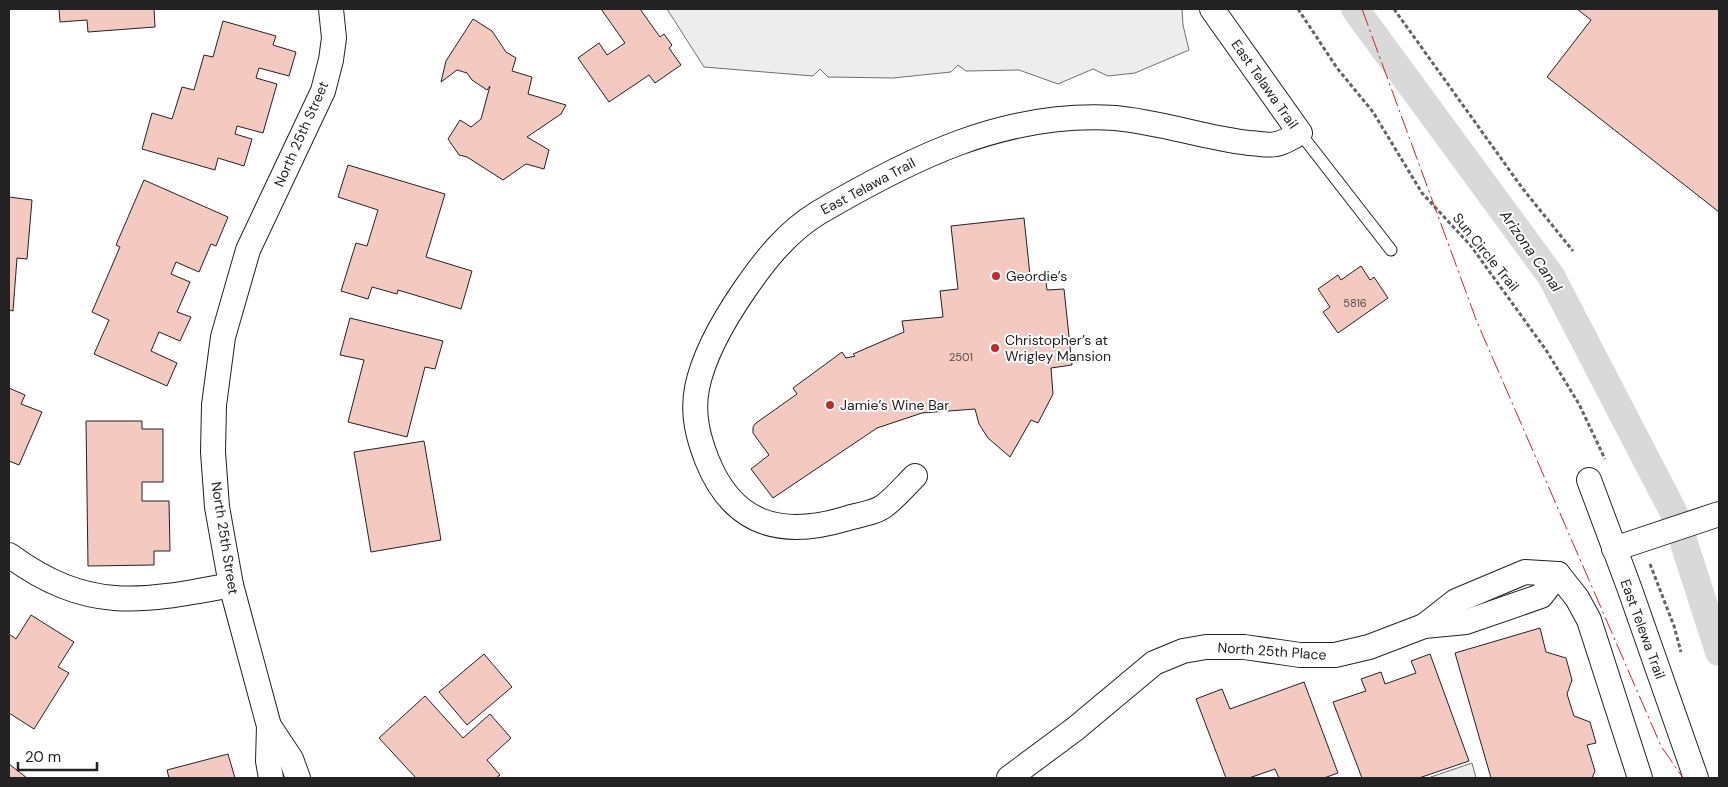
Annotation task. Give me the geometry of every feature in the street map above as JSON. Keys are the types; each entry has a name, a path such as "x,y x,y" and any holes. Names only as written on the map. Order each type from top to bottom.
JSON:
{"street":[{"name":"North 25th Street","path":"271,778 268,761 269,726 231,585 217,507 213,452 214,405 223,337 248,250 323,91 334,38 331,9"},
{"name":"East Telawa Trail","path":"915,476 883,508 824,525 799,528 774,525 742,511 732,503 712,472 699,440 695,415 700,379 718,335 736,303 777,246 815,215 921,158 1011,126 1056,119 1115,118 1152,123 1220,140 1275,145 1300,134 1212,9"},
{"name":"East Telewa Trail","path":"1589,480 1696,778"},
{"path":"1614,549 1715,516"},
{"path":"9,555 28,569 59,585 94,596 126,599 177,596 231,585"},
{"name":"North 25th Place","path":"1009,778 1075,729 1154,663 1183,651 1206,647 1244,647 1300,655 1334,655 1369,647 1424,626 1456,601 1525,572 1558,574 1577,598 1589,620 1640,778"},
{"name":"North 25th Street","path":"269,726 291,759 298,778"}],"lane":[{"path":"1300,134 1391,250"}],"path":[{"name":"Sun Circle Trail","path":"1298,9 1337,68 1373,112 1422,192 1471,246 1546,350 1579,404 1607,463"},
{"path":"1394,9 1523,189 1573,252"}],"shaded area":[{"path":"667,9 1182,9 1183,25 1189,50 1135,73 1108,76 1093,69 1058,84 1019,70 966,71 958,65 951,72 893,78 828,77 820,69 813,76 704,67"},
{"path":"1472,763 1476,778 1428,778"}],"building":[{"path":"59,9 154,9 155,27 88,32 87,20 60,22"},
{"path":"601,9 640,9 660,37 664,34 672,45 669,48 681,65 655,83 649,75 609,102 578,58 599,43 607,55 625,43"},
{"path":"1577,9 1719,9 1719,212 1547,77 1591,20"},
{"path":"473,19 492,31 506,52 516,58 512,71 532,77 528,94 566,105 561,114 527,137 549,150 544,169 526,164 503,180 467,157 459,155 448,139 460,120 471,127 481,119 490,86 487,90 472,80 467,73 457,70 441,82 446,61"},
{"path":"223,21 276,36 273,45 296,52 289,76 259,68 256,78 277,84 263,133 237,126 235,134 252,139 244,166 218,158 215,170 142,149 152,113 172,119 182,87 194,90 204,55 213,57"},
{"path":"348,165 445,194 426,257 472,271 461,309 398,290 397,294 372,287 368,299 341,291 356,243 367,246 378,210 338,197"},
{"path":"144,180 228,217 216,246 211,244 199,272 176,262 171,274 190,282 177,312 191,317 180,341 159,332 151,351 177,363 167,386 94,354 109,320 92,312 120,247 116,245"},
{"path":"9,197 32,200 27,259 17,258 13,311 9,310"},
{"path":"1024,218 1030,275 1045,274 1047,290 1064,289 1072,365 1051,368 1053,394 1038,423 1031,420 1010,457 988,438 979,424 975,409 922,413 877,428 773,498 751,469 769,455 753,433 753,427 756,423 797,394 793,388 842,352 846,358 855,356 853,354 904,332 902,321 943,317 940,291 958,289 951,226"},
{"path":"1361,266 1370,280 1374,277 1388,298 1338,333 1323,312 1330,307 1318,289 1338,275 1341,280"},
{"path":"350,318 443,341 435,369 425,367 407,437 348,422 364,360 340,355"},
{"path":"9,388 25,395 21,404 42,412 19,465 9,461"},
{"path":"86,421 142,421 142,429 163,429 163,482 142,482 142,501 169,501 170,551 154,551 154,565 88,566"},
{"path":"424,441 441,540 371,552 354,452"},
{"path":"31,615 74,642 58,667 69,673 34,729 9,713 9,634 16,639"},
{"path":"1540,628 1546,652 1566,658 1572,680 1567,694 1574,716 1590,722 1596,743 1587,745 1595,771 1592,778 1491,778 1455,653"},
{"path":"484,654 512,687 467,725 439,692"},
{"path":"1430,654 1469,761 1419,778 1362,778 1333,702 1366,691 1361,679 1381,672 1385,684 1416,673 1411,661"},
{"path":"1304,682 1338,773 1324,778 1279,778 1275,769 1249,778 1226,778 1196,699 1222,689 1230,709"},
{"path":"425,696 463,738 490,714 511,738 487,760 500,775 496,778 416,778 379,738"},
{"path":"228,754 235,778 169,778 167,770"},
{"path":"9,764 27,778 9,778"}],"waterway":[{"name":"Arizona Canal","path":"1355,9 1551,276 1674,513"},
{"path":"1683,540 1719,652"}],"power":[{"path":"1362,9 1477,322 1661,746 1683,778"}],"place":[{"name":"Geordie’s","path":"996,276"},
{"name":"Christopher’s at Wrigley Mansion","path":"995,348"},
{"name":"Jamie’s Wine Bar","path":"830,405"}]}
